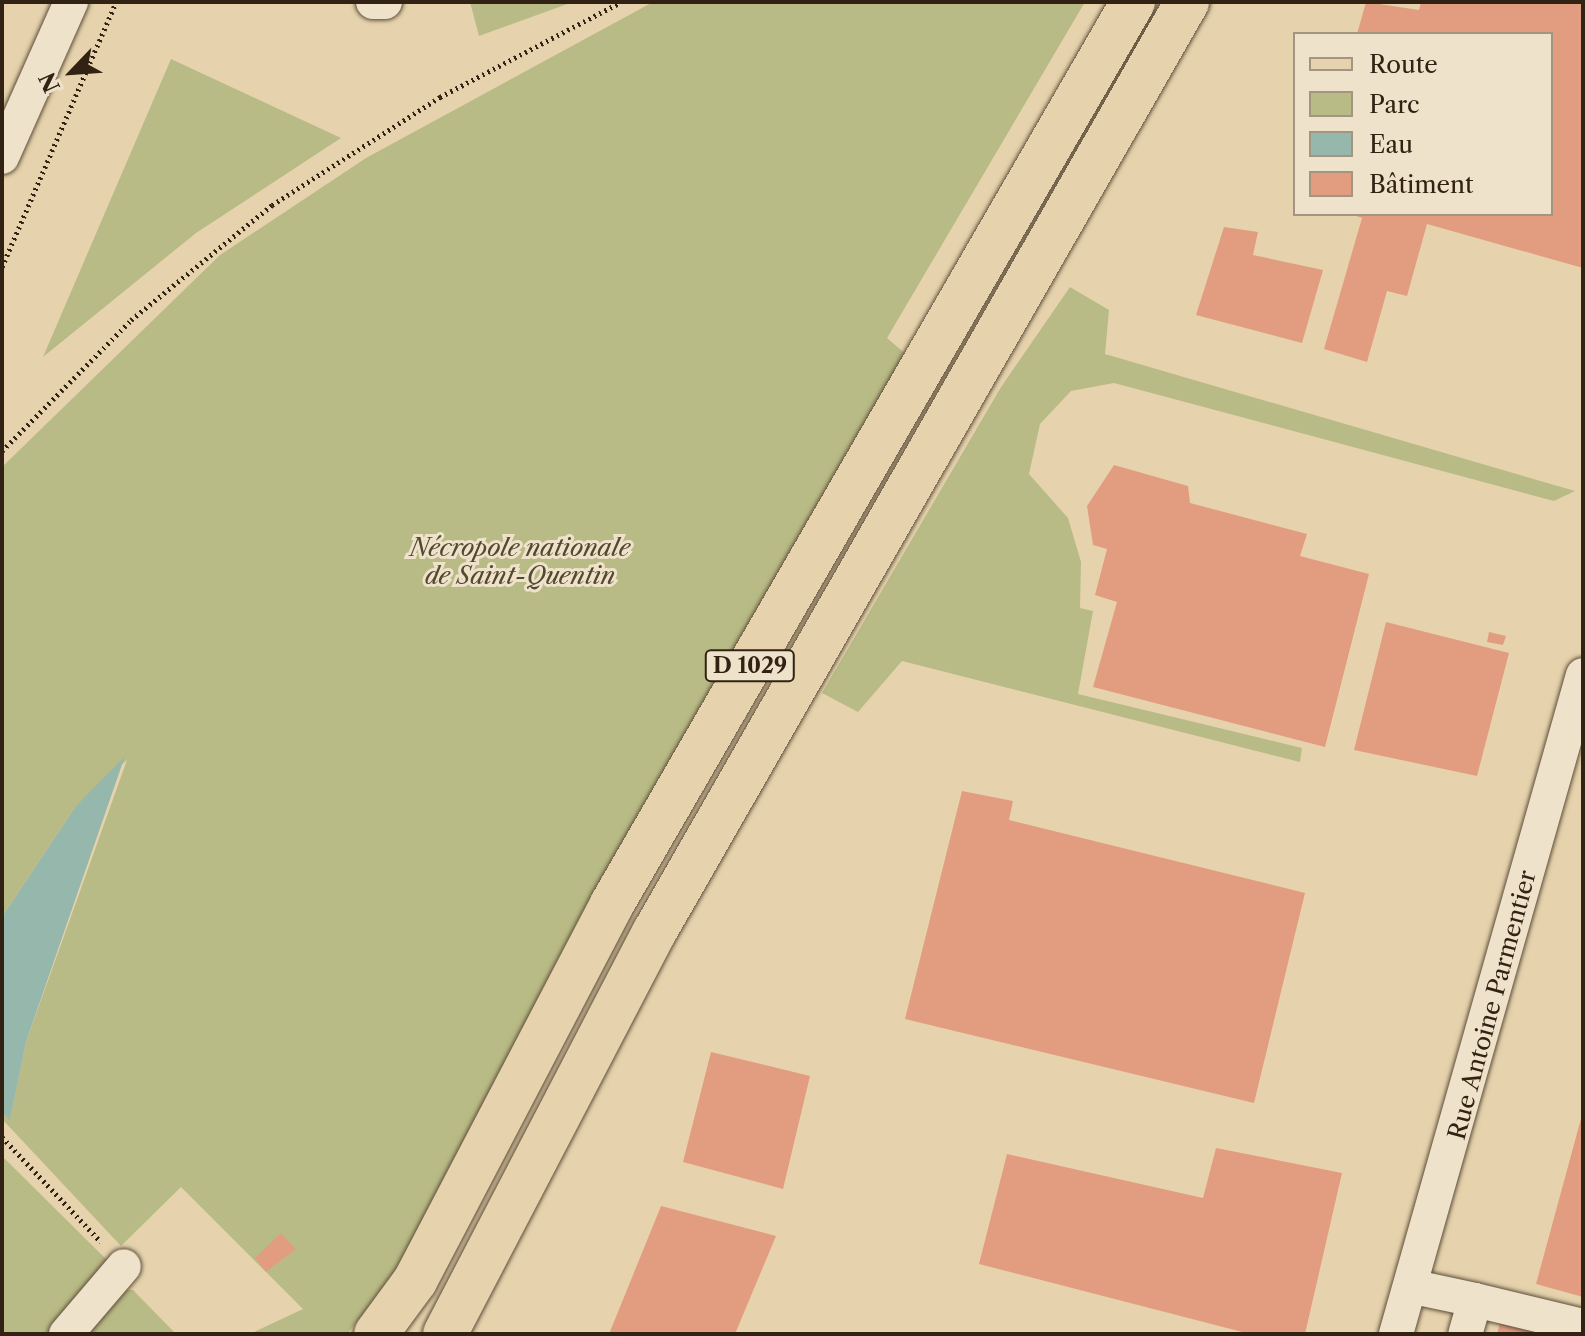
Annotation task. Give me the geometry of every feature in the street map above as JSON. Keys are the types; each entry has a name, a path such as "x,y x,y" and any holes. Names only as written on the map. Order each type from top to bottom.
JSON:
{"main road":[{"name":"D 1029","path":"376,1334 415,1281 612,904 1133,2"},
{"name":"D 1029","path":"445,1334 655,931 1187,2"}],"street":[{"path":"2,157 71,2"},
{"path":"373,2 385,2"},
{"name":"Rue Antoine Parmentier","path":"1396,1334 1414,1287 1583,675"},
{"path":"66,1334 124,1266"},
{"path":"1414,1287 1583,1326"},
{"path":"1465,1334 1475,1300"}],"path":[{"path":"2,267 116,2"},
{"path":"2,451 131,320 272,205 440,97 621,2"},
{"path":"2,1137 124,1266"}],"green space":[{"path":"470,2 573,2 479,36"},
{"name":"Nécropole nationale de Saint-Quentin","path":"653,2 1085,2 887,338 907,355 388,1283 347,1334 250,1334 303,1309 181,1187 121,1246 2,1119 2,1112 10,1119 26,1042 127,760 76,806 2,917 2,467 220,255 366,158"},
{"path":"171,59 341,138 196,233 43,357"},
{"path":"1070,287 1109,310 1105,354 1575,491 1554,501 1114,383 1071,391 1040,424 1029,474 1068,518 1081,562 1080,608 1093,611 1078,694 1302,748 1300,762 902,661 858,712 822,693 1001,387"},
{"path":"2,1156 109,1262 52,1334 2,1334"},
{"path":"119,1289 133,1290 176,1334 77,1334"}],"water":[{"path":"125,756 26,1042 10,1120 2,1112 2,917 76,806"}],"building":[{"path":"1366,2 1419,10 1421,2 1583,2 1583,268 1427,224 1407,296 1387,291 1367,362 1324,349 1362,218 1356,216 1553,216 1553,32 1358,32"},
{"path":"1224,227 1258,232 1253,255 1323,270 1302,343 1196,315"},
{"path":"1114,465 1188,486 1190,503 1307,534 1300,556 1369,574 1325,747 1093,687 1117,602 1095,595 1107,549 1093,545 1087,506"},
{"path":"1386,622 1509,653 1477,776 1354,750"},
{"path":"1489,632 1506,636 1503,645 1487,642"},
{"path":"962,791 1013,801 1009,820 1305,893 1254,1103 905,1019"},
{"path":"711,1052 810,1076 783,1189 683,1162"},
{"path":"1583,1115 1583,1297 1536,1284"},
{"path":"1216,1148 1342,1173 1305,1334 1250,1334 979,1264 1007,1154 1203,1198"},
{"path":"661,1206 776,1236 735,1334 609,1334"},
{"path":"281,1233 296,1249 266,1272 255,1258"},
{"path":"1501,1320 1545,1334 1497,1334"}]}
